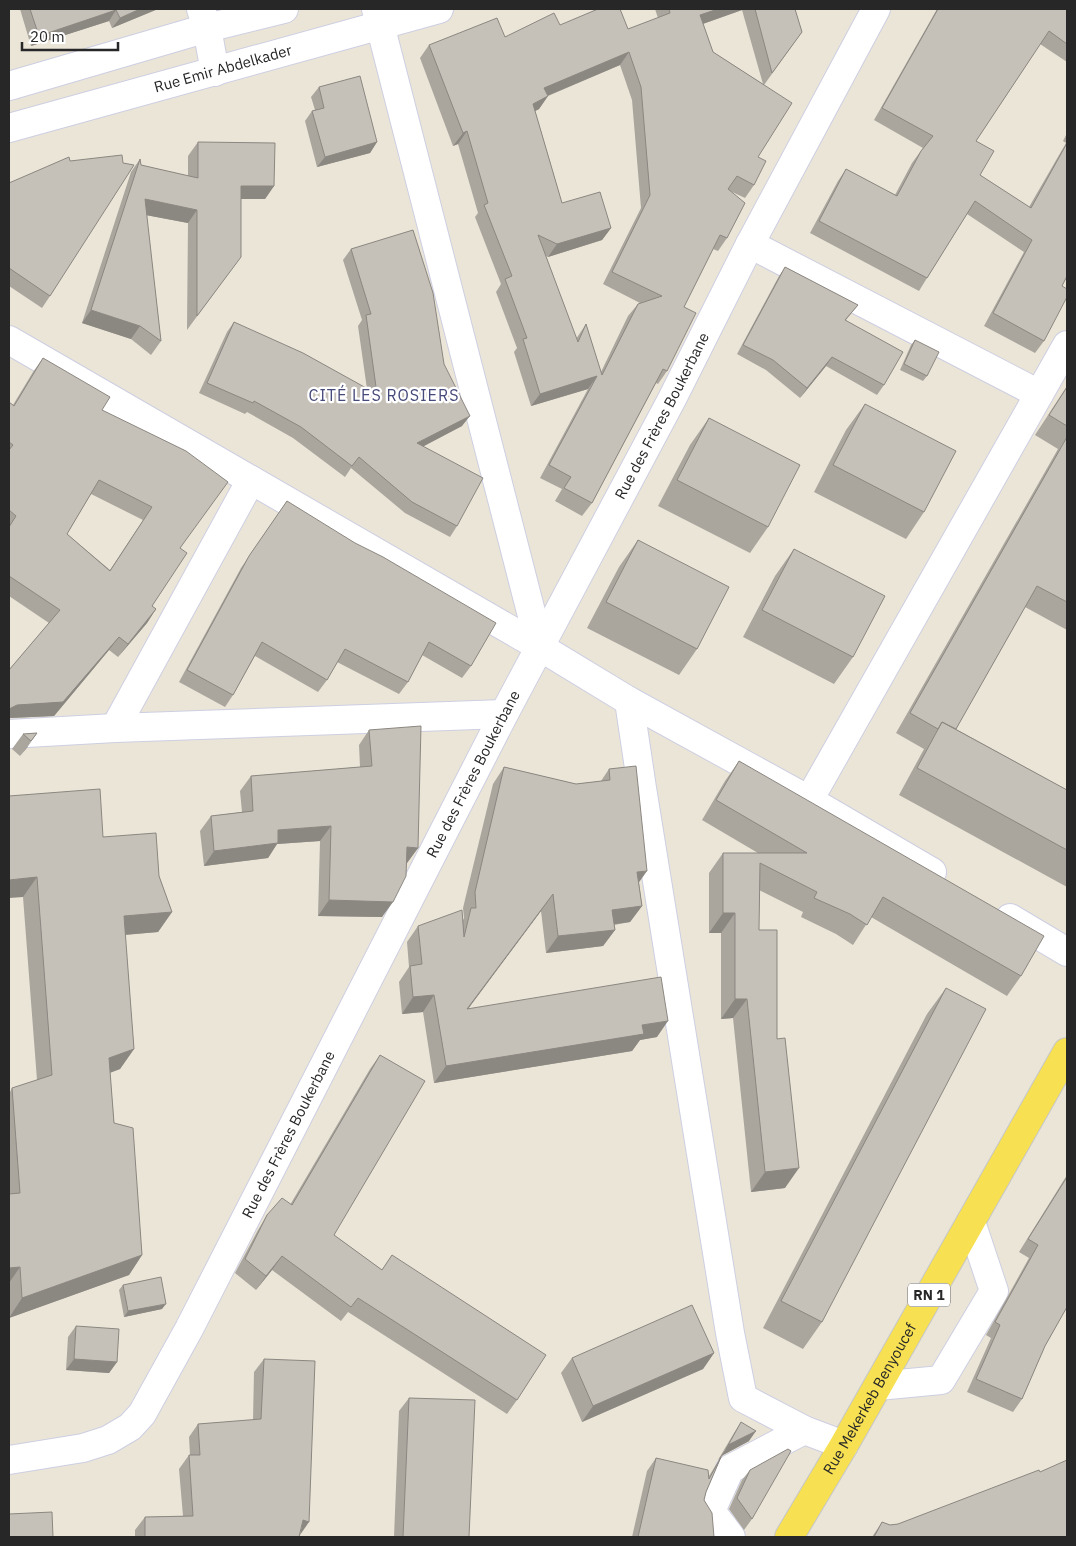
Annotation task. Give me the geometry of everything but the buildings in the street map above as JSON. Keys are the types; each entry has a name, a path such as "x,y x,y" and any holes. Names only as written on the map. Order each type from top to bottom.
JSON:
{"main road":[{"name":"Rue Mekerkeb Benyoucef","path":"789,1537 878,1386 1067,1052"}],"street":[{"path":"9,86 204,18 284,9"},
{"name":"Rue Emir Abdelkader","path":"9,128 214,72 378,17 439,9"},
{"name":"Rue des Frères Boukerbane","path":"9,1460 83,1448 108,1440 130,1427 142,1414 189,1329 504,714 668,407 750,244 876,9"},
{"path":"378,17 540,647"},
{"path":"204,18 214,72"},
{"path":"750,244 1039,394"},
{"path":"10,342 540,647 630,701 809,800 952,884"},
{"path":"809,800 1067,345"},
{"path":"115,728 251,480"},
{"path":"630,701 643,798 727,1314 744,1398 804,1430 844,1445"},
{"path":"9,734 115,728 504,714"},
{"path":"986,904 1067,952"},
{"path":"878,1386 941,1380 994,1291 971,1222"},
{"path":"731,1537 711,1511 730,1469 804,1430"}],"district":[{"name":"CITÉ LES ROSIERS","path":"384,395"}]}
